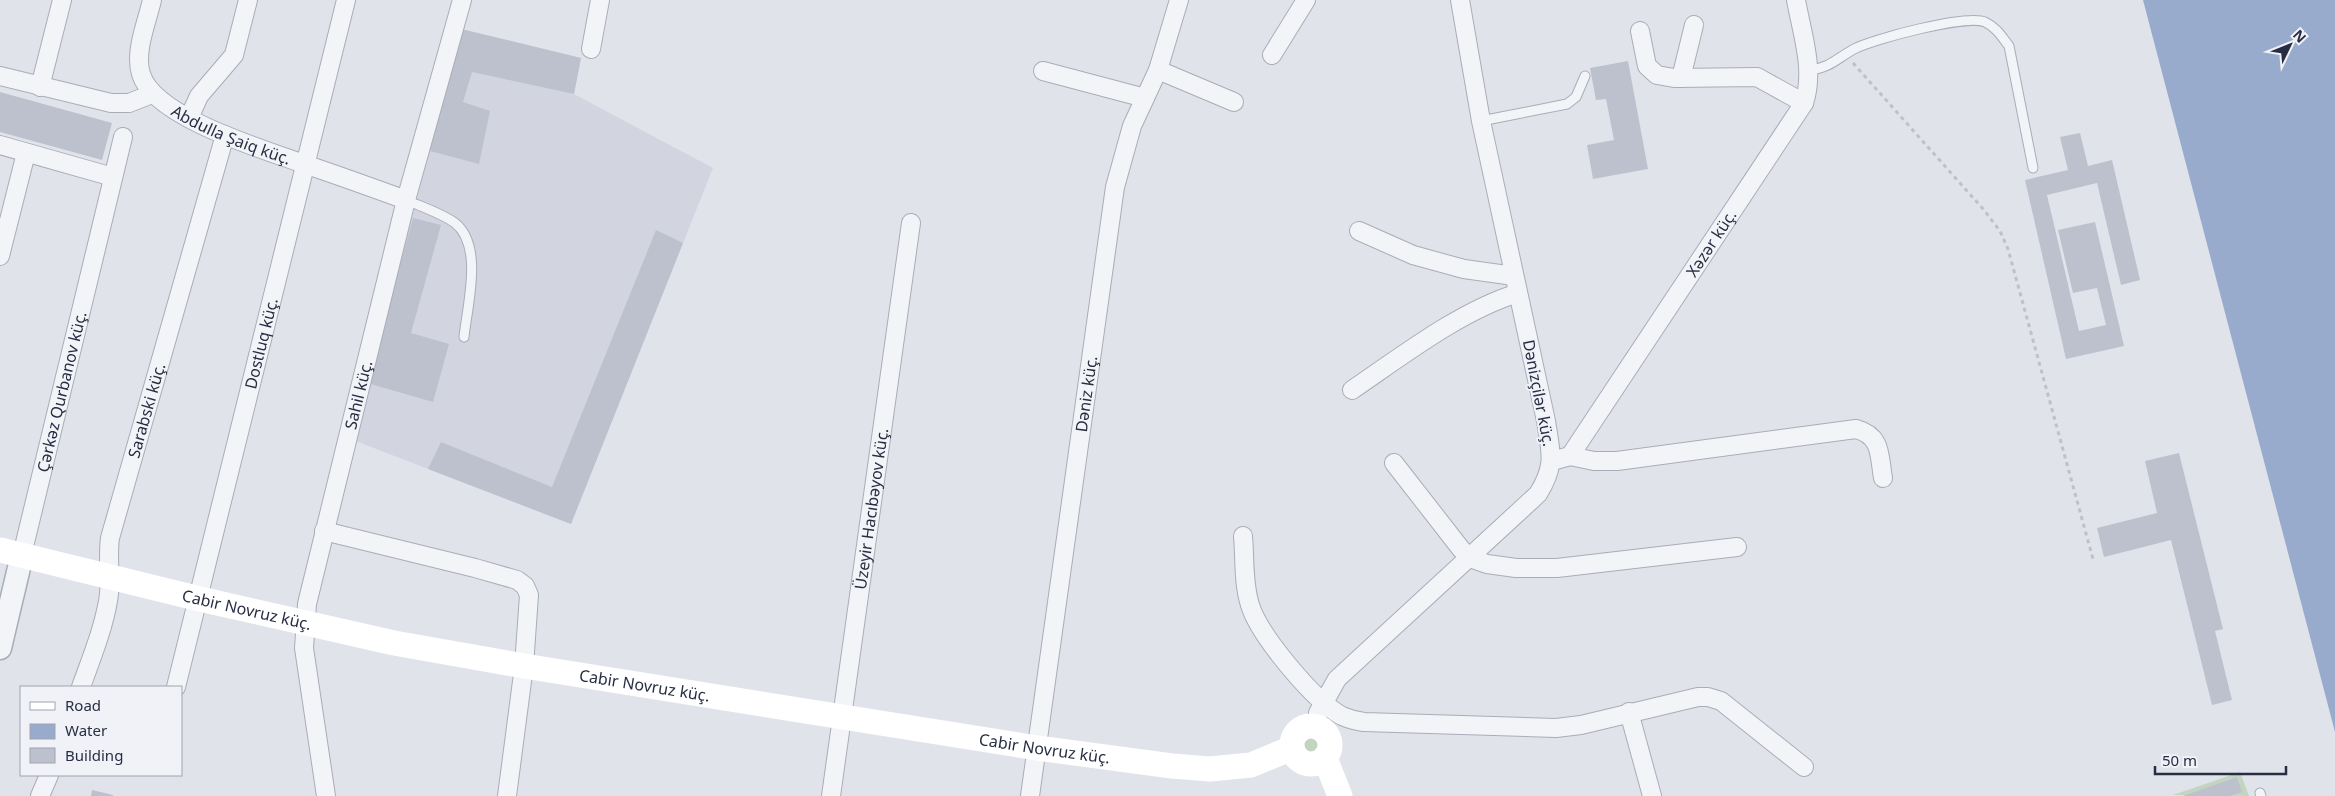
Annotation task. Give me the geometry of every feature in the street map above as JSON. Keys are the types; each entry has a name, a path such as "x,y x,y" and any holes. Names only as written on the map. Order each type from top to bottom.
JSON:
{"main road":[{"name":"Cabir Novruz küç.","path":"11,552 200,599 394,643 524,666 1037,748 1172,766 1210,769 1251,765 1292,748"},
{"path":"1309,726 1316,727 1322,730 1329,740 1330,746 1325,758 1310,764 1296,756 1292,748 1296,734 1309,726"},
{"path":"1325,758 1340,796"}],"street":[{"path":"40,87 62,0"},
{"name":"Abdulla Şaiq küç.","path":"152,0 139,55 140,74 152,94 189,118 225,135 406,200"},
{"path":"189,118 199,96 234,55 248,0"},
{"name":"Dostluq küç.","path":"176,686 200,599 346,0"},
{"name":"Sahil küç.","path":"326,796 306,667 304,623 324,531 406,200 462,0"},
{"path":"591,49 600,0"},
{"name":"Dәniz küç.","path":"1030,796 1115,188 1126,145 1158,70 1179,0"},
{"path":"1272,55 1306,0"},
{"name":"Dәnizçilәr küç.","path":"1316,727 1318,713 1336,678 1470,558 1538,494 1547,479 1552,461 1546,421 1481,121 1460,0"},
{"name":"Xəzər küç.","path":"1570,456 1804,103 1809,87 1809,70 1796,0"},
{"path":"1681,78 1694,25"},
{"path":"1640,31 1647,66 1657,75 1681,78 1757,77 1804,103"},
{"path":"1158,70 1234,102"},
{"path":"1043,71 1145,98"},
{"path":"0,76 111,103 128,103 152,94"},
{"name":"Sarabski küç.","path":"81,686 104,618 108,599 110,538 225,135"},
{"name":"Çərkəz Qurbanov küç.","path":"0,648 11,552 123,137"},
{"path":"0,145 113,177"},
{"path":"0,256 26,153"},
{"name":"Üzeyir Hacıbəyov küç.","path":"831,796 911,223"},
{"path":"1359,231 1413,255 1464,269 1514,276"},
{"path":"1352,390 1417,345 1500,299 1518,293"},
{"path":"1552,461 1570,456 1594,462 1617,461 1856,429 1867,432 1878,444 1883,478"},
{"path":"1394,463 1470,558 1487,564 1516,568 1558,568 1737,547"},
{"path":"324,531 475,568 517,580 525,586 529,595 524,666 507,796"},
{"path":"1244,536 1246,589 1259,626 1273,647 1324,702 1340,715 1351,720 1556,728 1580,725 1698,697 1708,697 1721,701 1804,767"},
{"path":"1629,712 1652,796"},
{"path":"40,796 50,776"}],"lane":[{"path":"1809,70 1823,69 1854,49 1883,38 1966,19 1984,21 1998,31 2009,46 2033,168"},
{"path":"1481,121 1567,104 1576,97 1585,76"},
{"path":"406,200 456,224 470,244 473,259 464,337"}],"path":[{"path":"1846,55 1984,210 2000,231 2008,249 2093,559"}],"shaded area":[{"path":"461,29 581,58 574,94 713,168 571,524 353,440"}],"green space":[{"path":"1307,736 1315,736 1320,741 1318,752 1307,754 1302,749 1302,741"},
{"path":"2240,772 2249,796 2173,795"}],"water":[{"path":"2143,0 2335,0 2335,732"}],"building":[{"path":"461,29 581,58 574,94 472,72 463,102 490,111 479,164 430,151"},
{"path":"1628,61 1648,169 1593,179 1587,145 1614,140 1606,99 1596,100 1590,68"},
{"path":"0,92 112,123 102,160 0,132"},
{"path":"2080,133 2088,166 2112,160 2140,280 2121,285 2097,183 2047,195 2079,331 2106,325 2097,288 2073,293 2058,230 2095,222 2124,346 2066,359 2025,180 2068,170 2060,137"},
{"path":"413,218 441,225 411,333 449,344 433,402 367,383"},
{"path":"656,230 683,243 571,524 428,469 441,442 552,487"},
{"path":"2179,453 2223,629 2215,631 2232,700 2212,705 2171,540 2104,557 2097,528 2157,513 2145,461"},
{"path":"2237,777 2242,792 2230,796 2183,796"},
{"path":"92,790 113,795 113,796 91,796"}]}
